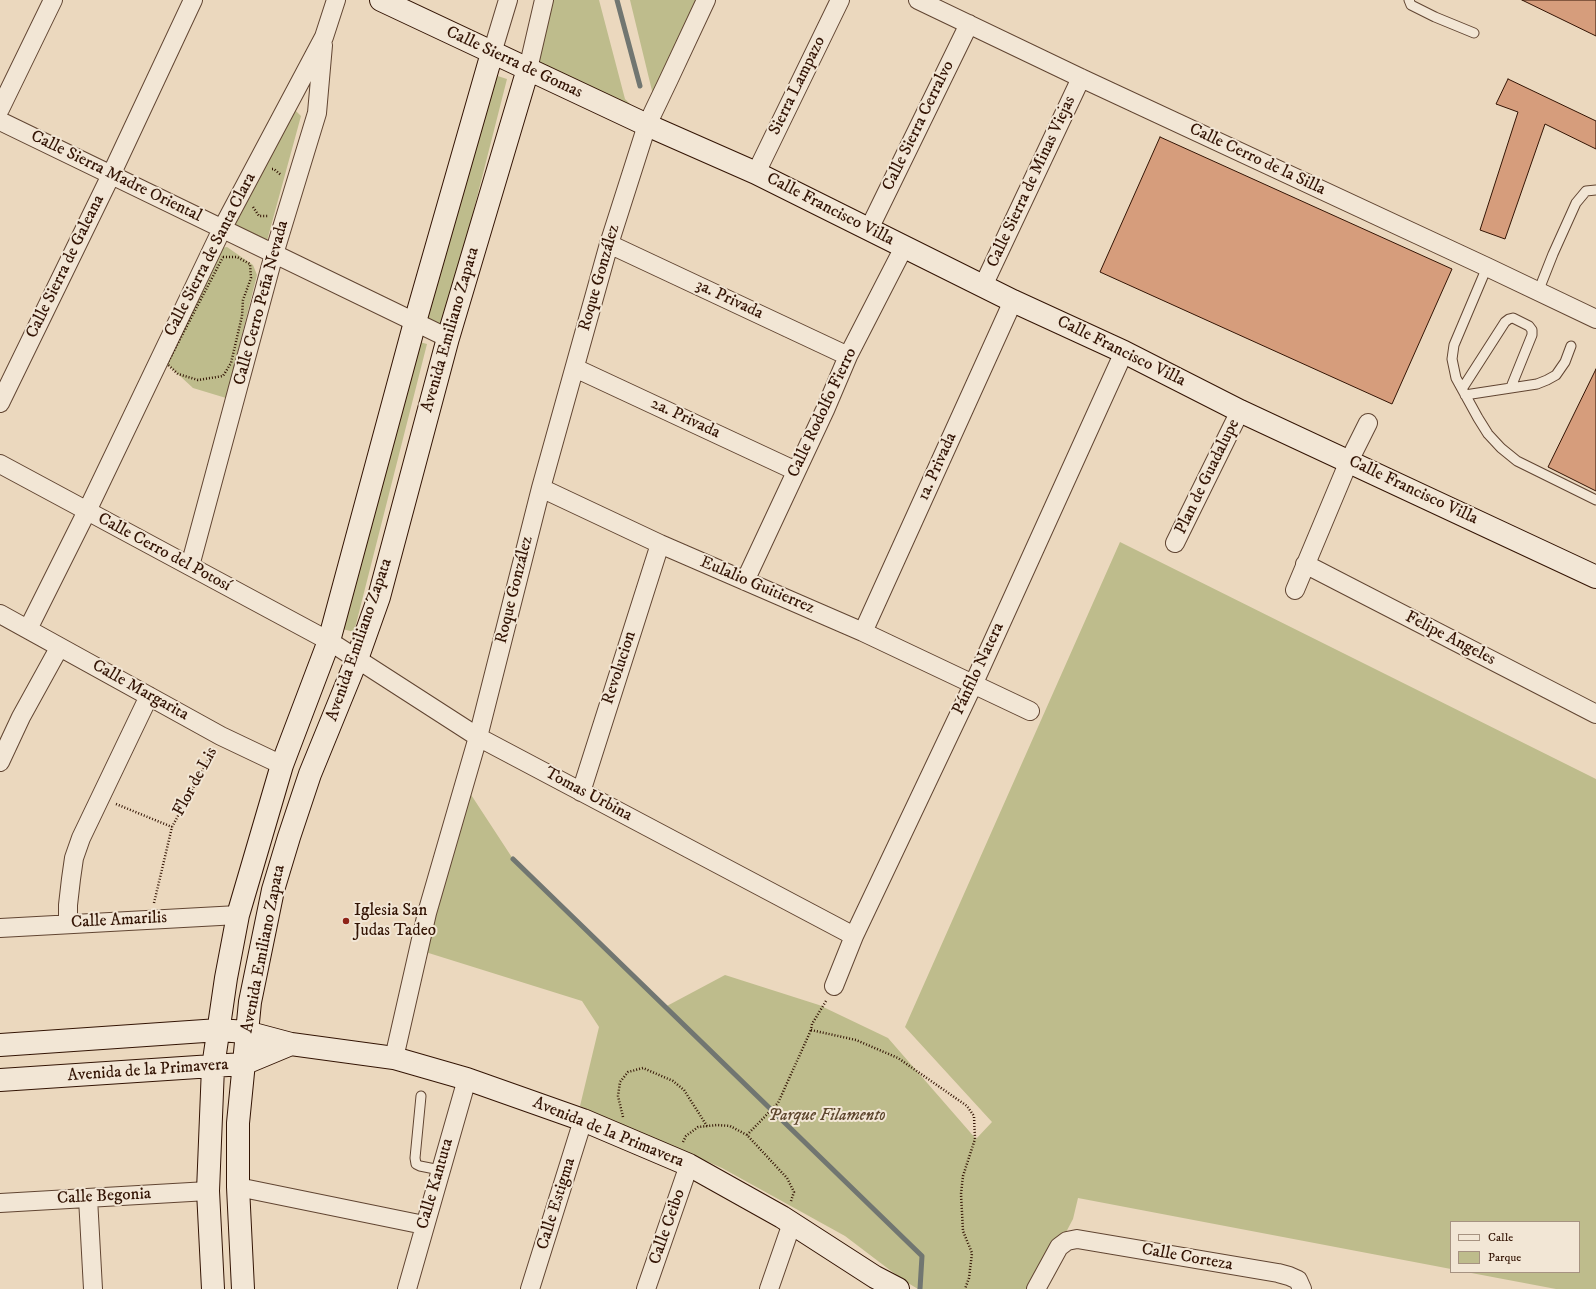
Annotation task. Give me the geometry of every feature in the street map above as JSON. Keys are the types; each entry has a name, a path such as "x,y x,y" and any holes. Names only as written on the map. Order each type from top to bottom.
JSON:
{"street":[{"path":"0,109 53,0"},
{"name":"Calle Sierra de Galeana","path":"0,403 111,175 193,0"},
{"name":"Calle Sierra de Santa Clara","path":"28,629 87,511 222,228 324,37 336,0"},
{"name":"Calle Sierra de Gomas","path":"381,0 647,125"},
{"name":"Avenida Emiliano Zapata","path":"213,1289 208,1191 214,1067 226,978 238,915 282,764 329,641 415,322 508,0"},
{"name":"Avenida Emiliano Zapata","path":"243,1289 238,1187 238,1123 250,1002 273,890 310,774 357,659 379,597 448,338 528,69 544,0"},
{"name":"Roque González","path":"394,1058 427,913 478,737 541,488 609,244 647,125 706,0"},
{"name":"Sierra Lampazo","path":"756,173 840,0"},
{"name":"Calle Cerro de la Silla","path":"918,0 1596,319"},
{"name":"Calle Sierra Cerralvo","path":"869,229 969,24"},
{"name":"Calle Cerro Peña Nevada","path":"190,566 274,254 317,113 324,37"},
{"name":"Calle Sierra de Minas Viejas","path":"983,286 1081,78"},
{"name":"Calle Sierra Madre Oriental","path":"0,121 448,338"},
{"name":"Calle Francisco Villa","path":"647,125 756,173 1013,301 1124,352 1240,411 1596,577"},
{"name":"3a. Privada","path":"609,244 848,356"},
{"name":"Calle Rodolfo Fierro","path":"745,581 825,410 848,356 904,247"},
{"name":"1a. Privada","path":"863,632 1013,301"},
{"name":"Pánfilo Natera","path":"834,986 854,936 972,685 1124,352"},
{"name":"2a. Privada","path":"575,368 796,471"},
{"name":"Plan de Guadalupe","path":"1175,543 1240,411"},
{"path":"1296,590 1305,564 1349,461 1368,423"},
{"name":"Calle Cerro del Potosí","path":"0,464 329,641"},
{"name":"Eulalio Guitierrez","path":"541,488 660,544 863,632 972,685 1030,711"},
{"name":"Revolucion","path":"581,792 660,544"},
{"name":"Felipe Angeles","path":"1305,564 1596,714"},
{"name":"Calle Margarita","path":"0,614 59,648 221,736 282,764"},
{"name":"Tomas Urbina","path":"329,641 478,737 854,936"},
{"path":"0,762 21,717 59,648"},
{"path":"68,924 68,905 74,858 81,838 149,696"},
{"name":"Calle Amarilis","path":"0,928 238,915"},
{"name":"Avenida de la Primavera","path":"0,1045 219,1030 246,1032 291,1044 394,1058 467,1079 583,1120 681,1162 787,1220 873,1283 898,1289"},
{"name":"Avenida de la Primavera","path":"0,1080 243,1064 291,1044"},
{"name":"Calle Kantuta","path":"406,1289 467,1079"},
{"name":"Calle Estigma","path":"530,1289 583,1120"},
{"name":"Calle Ceibo","path":"646,1289 681,1162"},
{"path":"238,1187 424,1225"},
{"name":"Calle Begonia","path":"0,1203 208,1191"},
{"path":"88,1198 93,1289"},
{"path":"769,1289 787,1220"},
{"name":"Calle Corteza","path":"1036,1289 1060,1247 1068,1241 1077,1239 1278,1273 1298,1280 1302,1288"}],"lane":[{"path":"1408,0 1411,5 1435,17 1474,33"},
{"path":"1538,292 1552,254 1576,203 1586,191 1596,190"},
{"path":"1487,267 1454,345 1453,369 1456,378 1488,434 1501,448 1517,461 1596,500"},
{"path":"1463,392 1505,322 1513,318 1529,326 1532,330 1532,335 1511,387"},
{"path":"1463,392 1537,384 1547,380 1556,375 1565,362 1571,346"},
{"path":"421,1096 415,1158 416,1164 440,1170"}],"path":[{"path":"269,170 274,169 282,177 284,170"},
{"path":"252,205 259,216 267,217 272,215 270,222"},
{"path":"223,257 237,257 250,264 251,278 243,300 242,316 231,363 222,376 198,380 178,374 167,364 223,257"},
{"name":"Flor de Lis","path":"150,920 172,827 221,736"},
{"name":"Flor de Lis","path":"101,797 172,827"},
{"path":"747,1135 778,1103 811,1030 812,1024 834,986"},
{"path":"811,1030 856,1040 898,1058 967,1106 974,1116 975,1139 962,1176 960,1194 963,1231 972,1253 969,1278 965,1289"},
{"path":"624,1138 624,1121 618,1096 620,1082 628,1072 643,1068 673,1081 684,1090 707,1126"},
{"path":"681,1162 686,1136 698,1127 730,1126 747,1135 787,1178 794,1192 787,1220"}],"green space":[{"path":"549,0 599,0 625,99 644,118 538,71"},
{"path":"630,0 702,0 654,99"},
{"path":"482,71 507,79 443,331 414,318"},
{"path":"286,108 295,110 301,116 265,248 227,226"},
{"path":"227,247 253,265 257,275 226,398 193,388 167,364 213,249"},
{"path":"408,339 427,344 354,632 327,625"},
{"name":"Parque Filamento","path":"1120,542 1596,779 1596,1289 1556,1289 1471,1273 1580,1273 1580,1221 1450,1221 1450,1269 1078,1198 1073,1219 1036,1289 918,1289 903,1280 845,1236 722,1168 580,1106 599,1027 582,1001 419,950 464,784 513,859 665,1007 725,975 819,1005 888,1038 976,1139 992,1122 905,1027"}],"building":[{"path":"1522,0 1596,0 1596,36"},
{"path":"1508,79 1596,121 1596,149 1545,124 1505,239 1480,230 1518,112 1496,104"},
{"path":"1160,137 1452,269 1392,404 1100,272"},
{"path":"1596,369 1596,491 1548,467"}],"waterway":[{"path":"617,0 640,86"},
{"path":"513,859 922,1256 920,1289"}],"place":[{"name":"Iglesia San Judas Tadeo","path":"346,921"}]}
